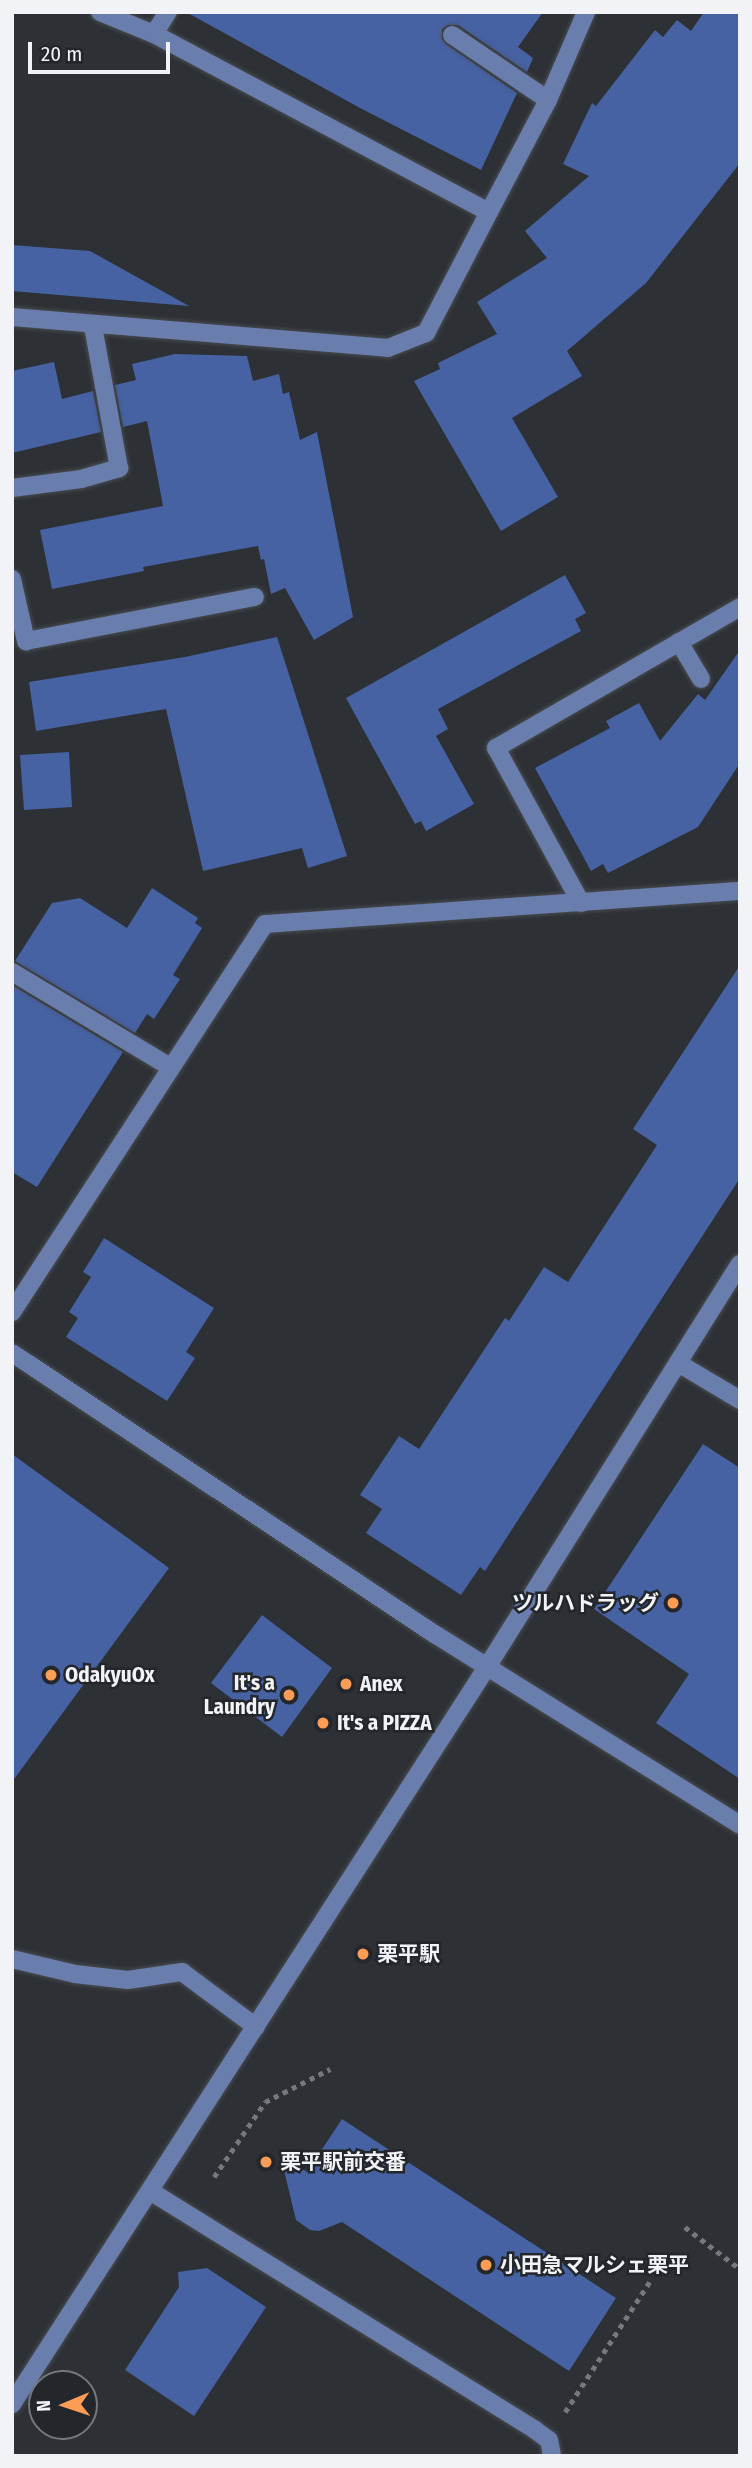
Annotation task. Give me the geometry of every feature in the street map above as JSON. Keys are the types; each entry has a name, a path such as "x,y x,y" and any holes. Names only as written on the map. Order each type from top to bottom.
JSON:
{"street":[{"path":"100,12 155,34 489,212"},
{"path":"155,34 168,12"},
{"path":"12,317 93,326 388,348 426,333 548,100 586,12"},
{"path":"452,35 548,100"},
{"path":"12,488 81,480 119,468 93,326"},
{"path":"12,579 26,641 255,597"},
{"path":"581,903 496,748 740,607"},
{"path":"679,642 701,679"},
{"path":"12,1312 265,924 740,891"},
{"path":"12,972 170,1067"},
{"path":"12,2404 487,1667 740,1264"},
{"path":"12,1353 487,1667 740,1825"},
{"path":"678,1363 740,1400"},
{"path":"12,1959 75,1974 128,1980 182,1972 256,2027"},
{"path":"150,2191 550,2448"}],"path":[{"path":"214,2177 265,2102 330,2069"},
{"path":"685,2227 740,2269"},
{"path":"550,2448 650,2281"}],"building":[{"path":"186,12 543,12 518,47 533,58 527,72 458,25 448,25 442,29 442,39 446,44 517,93 481,170 360,108"},
{"path":"704,12 740,12 740,163 646,283 567,351 582,376 512,418 558,497 501,531 414,381 440,369 438,363 497,334 477,302 547,258 525,231 589,176 563,164 592,103 596,106 655,30 663,37 677,20 691,31"},
{"path":"12,245 90,251 189,306 12,291"},
{"path":"175,354 247,356 253,381 279,374 283,394 289,392 300,440 317,432 353,617 314,640 285,588 271,594 264,559 261,560 258,546 143,567 144,571 52,589 40,530 163,506 147,421 123,427 115,385 136,380 132,364"},
{"path":"54,362 62,399 93,391 101,432 12,453 12,371"},
{"path":"565,575 586,613 575,619 581,631 438,709 448,729 436,736 474,804 426,831 421,821 415,824 346,698"},
{"path":"277,637 347,856 308,868 302,848 203,871 166,709 36,731 29,682 185,657"},
{"path":"740,650 740,763 698,827 608,873 603,864 591,871 535,768 610,728 606,721 639,703 660,741 698,694 705,700"},
{"path":"69,752 72,807 24,810 20,755"},
{"path":"152,888 198,918 195,923 202,928 173,975 180,979 154,1019 147,1014 135,1033 15,961 52,903 80,898 127,928"},
{"path":"740,965 740,1178 485,1571 480,1567 461,1595 366,1533 382,1509 360,1495 399,1436 419,1449 505,1318 509,1321 544,1267 568,1282 657,1145 633,1129"},
{"path":"12,985 123,1052 37,1187 12,1172"},
{"path":"104,1238 214,1308 186,1352 195,1358 167,1401 66,1337 78,1318 69,1312 91,1277 83,1272"},
{"path":"703,1444 740,1468 740,1779 656,1723 689,1674 594,1609"},
{"name":"OdakyuOx","path":"12,1454 169,1568 12,1782"},
{"path":"262,1615 332,1668 282,1737 211,1683"},
{"name":"小田急マルシェ栗平","path":"342,2119 616,2298 569,2371 342,2222 319,2231 310,2230 296,2220 280,2154 307,2172"},
{"path":"207,2268 266,2307 194,2416 125,2370 179,2287 178,2272"}],"place":[{"name":"ツルハドラッグ","path":"673,1603"},
{"name":"OdakyuOx","path":"51,1675"},
{"name":"Anex","path":"346,1684"},
{"name":"It's a Laundry","path":"289,1695"},
{"name":"It's a PIZZA","path":"323,1723"},
{"name":"栗平駅","path":"363,1954"},
{"name":"栗平駅前交番","path":"266,2162"},
{"name":"小田急マルシェ栗平","path":"486,2265"}]}
